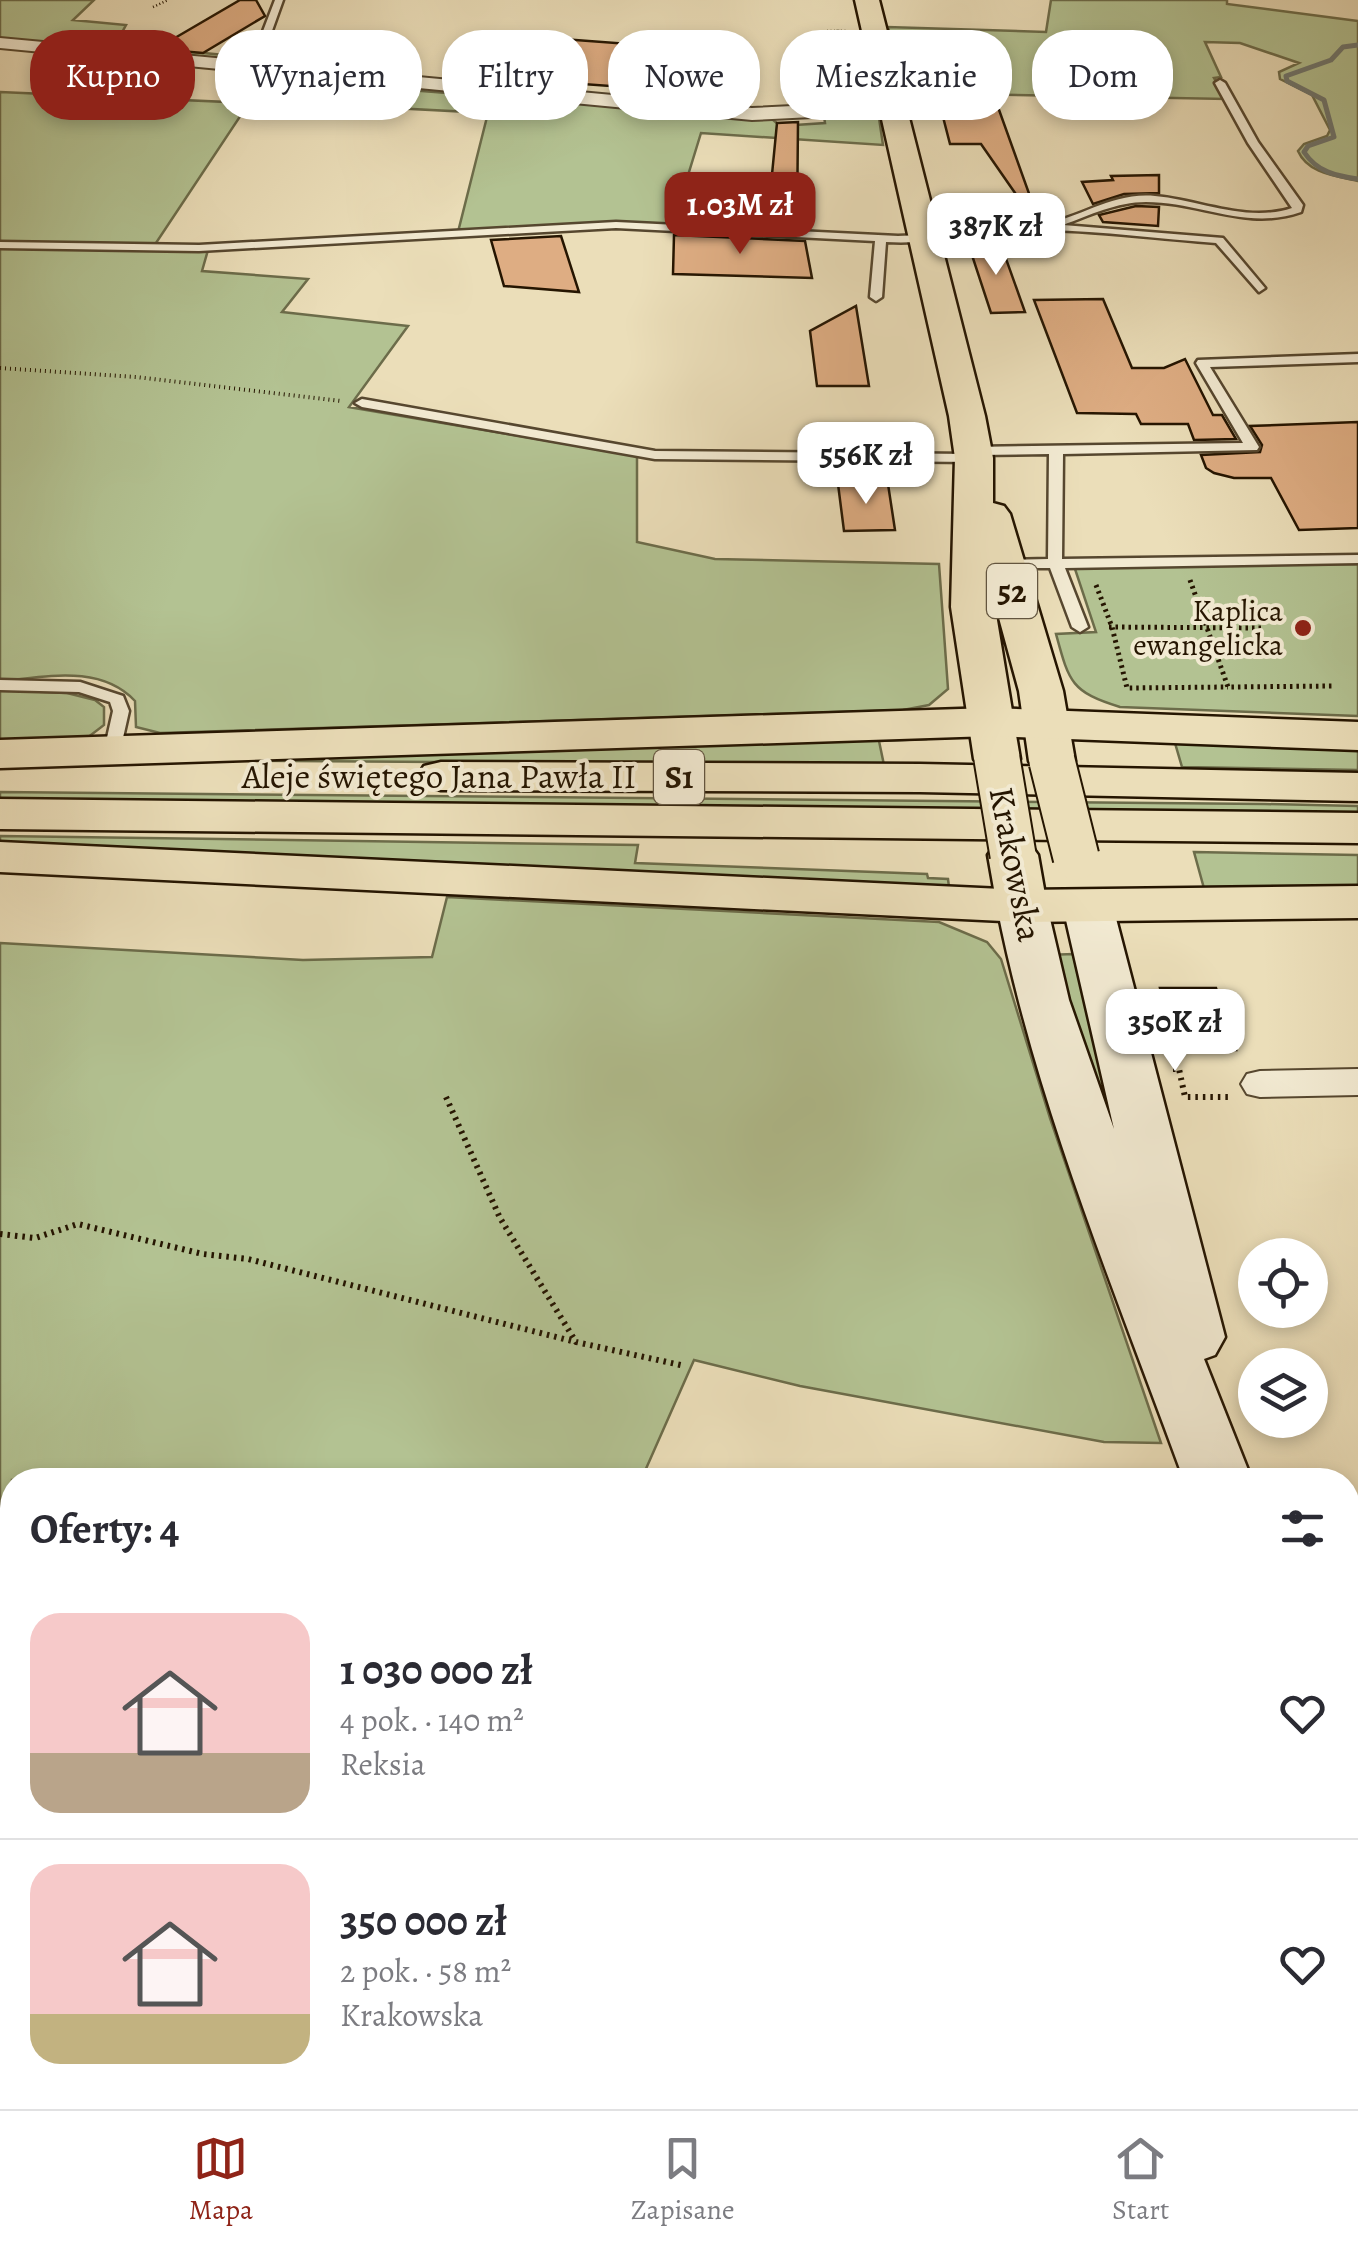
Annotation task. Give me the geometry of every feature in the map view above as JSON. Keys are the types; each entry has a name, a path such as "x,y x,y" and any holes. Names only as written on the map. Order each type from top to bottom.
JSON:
{"main road":[{"name":"Krakowska","path":"866,0 874,30"},
{"name":"Krakowska","path":"897,120 973,455 1050,742 1225,1468"},
{"name":"Krakowska","path":"973,455 972,607 1042,1000 1074,1100 1213,1468"},
{"path":"0,754 1358,736"},
{"name":"Aleje świętego Jana Pawła II","path":"0,776 901,778 1358,787"},
{"name":"Aleje świętego Jana Pawła II","path":"0,814 1358,828"},
{"path":"0,857 1082,882 1358,902"}],"street":[{"path":"0,43 215,64"},
{"path":"422,82 752,114 780,113"},
{"path":"1260,1084 1358,1082"}],"lane":[{"path":"269,30 280,0"},
{"path":"1049,227 1102,207 1146,199 1251,215 1282,216 1297,210 1220,83"},
{"path":"0,245 199,248 616,225 925,239 991,229 1049,227 1219,240 1259,288"},
{"path":"876,298 881,238"},
{"path":"362,404 655,455 973,455 1252,447 1202,363 1358,358"},
{"path":"1056,450 1055,562 1080,627"},
{"path":"1004,564 1358,559"},
{"path":"0,685 80,686 117,699 121,711 112,751"}],"path":[{"path":"153,7 168,0"},
{"path":"0,368 136,377 362,404"},
{"path":"1188,572 1228,687"},
{"path":"1092,573 1112,627 1127,688 1334,686"},
{"path":"1080,627 1263,628"},
{"path":"446,1098 500,1218 576,1342"},
{"path":"0,1234 34,1238 78,1224 203,1254 248,1259 685,1366"}],"green space":[{"path":"0,0 94,0 73,20 126,25 123,30 30,30 30,43 0,40"},
{"path":"1051,0 1227,0 1227,4 1358,21 1358,181 1316,169 1298,151 1304,144 1327,136 1330,130 1312,95 1280,79 1279,72 1299,63 1240,43 1205,42 1221,77 1214,78 1226,99 1173,98 1173,30 1046,30"},
{"path":"888,27 983,30 889,30"},
{"path":"1012,31 1032,32 1032,95 1012,95"},
{"path":"195,52 215,54 215,59 195,57"},
{"path":"422,91 442,93 442,111 422,110"},
{"path":"0,92 30,93 30,120 195,120 195,101 215,101 215,120 238,120 154,246 0,244"},
{"path":"588,104 608,106 608,120 760,118 772,119 780,126 825,123 825,120 879,120 883,145 701,133 673,224 458,232 486,120 588,120"},
{"path":"0,248 208,250 202,271 308,279 282,312 408,326 349,407 637,456 637,542 715,559 939,564 948,689 929,705 903,710 160,733 136,727 135,701 106,682 72,676 0,681"},
{"path":"1358,564 1358,716 1120,707 1091,696 1074,683 1056,634 1096,632 1074,566"},
{"path":"0,690 67,693 95,700 104,707 104,725 87,738 0,745"},
{"path":"925,733 926,739 879,741 884,765 147,760"},
{"path":"1175,743 1358,749 1358,770 1182,767"},
{"path":"0,792 1265,804 1358,806 1358,817 0,801"},
{"path":"0,836 638,845 635,863 927,874 928,878 948,879 949,887 0,842"},
{"path":"1194,852 1358,855 1358,890 1205,892"},
{"path":"447,897 939,922 987,942 1001,959 1050,1118 1161,1443 1104,1442 800,1386 694,1360 646,1468 0,1468 0,943 303,960 432,957"},
{"path":"1073,954 1117,1137 1047,955"}],"building":[{"path":"240,0 256,0 265,16 242,30 215,30 215,46 203,53 195,52 195,30 189,30"},
{"path":"588,41 608,42 608,86 588,84"},
{"path":"944,120 1003,120 1031,199 1022,203 981,144 950,144"},
{"path":"798,122 797,227 767,226 777,123"},
{"path":"1159,175 1159,193 1124,194 1093,204 1082,182 1113,180 1111,176"},
{"path":"1136,206 1159,207 1158,226 1103,222 1099,215"},
{"path":"674,235 805,241 812,278 673,274"},
{"path":"561,236 579,292 504,286 491,240"},
{"path":"1000,242 1025,312 991,313 969,246"},
{"path":"1103,299 1132,368 1164,368 1185,359 1213,415 1222,415 1236,439 1194,440 1188,424 1141,424 1136,414 1077,413 1034,300"},
{"path":"856,306 869,386 817,386 810,331"},
{"path":"1358,422 1358,528 1299,530 1271,478 1234,478 1214,473 1206,468 1201,455 1260,452 1262,445 1250,426"},
{"path":"838,484 888,484 895,530 844,531"},
{"path":"1160,988 1216,988 1236,1050 1177,1050"}],"waterway":[{"path":"1358,45 1343,47 1331,60 1286,76 1287,81 1324,100 1334,137 1308,146 1304,152 1328,172 1358,179"}],"place":[{"name":"Kaplica ewangelicka","path":"1303,628"}]}
